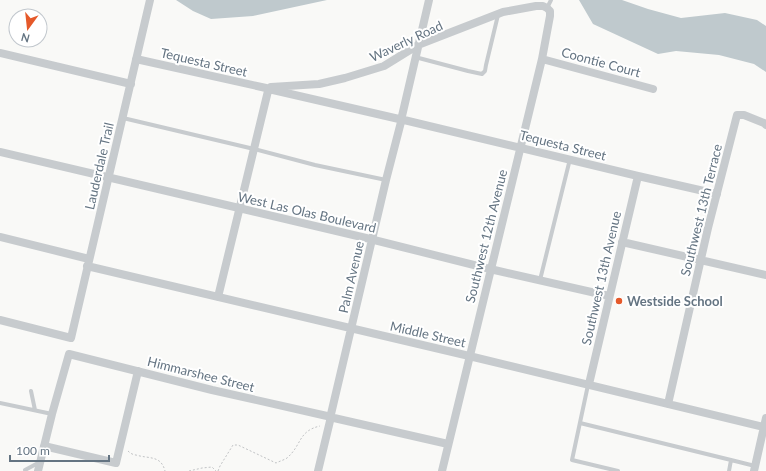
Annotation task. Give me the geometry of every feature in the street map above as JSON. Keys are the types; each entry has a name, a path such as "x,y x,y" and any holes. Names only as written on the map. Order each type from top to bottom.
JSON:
{"street":[{"name":"Lauderdale Trail","path":"0,320 71,338 150,0"},
{"name":"Palm Avenue","path":"318,471 415,57 430,0"},
{"name":"Waverly Road","path":"269,89 319,84 345,78 384,66 418,46 498,14 549,4"},
{"name":"Southwest 12th Avenue","path":"442,471 542,59 550,16 549,4"},
{"path":"0,53 131,84"},
{"name":"Tequesta Street","path":"136,59 401,119 717,194"},
{"name":"Coontie Court","path":"542,59 653,89"},
{"path":"218,297 269,89"},
{"name":"Southwest 13th Terrace","path":"668,404 701,260 738,115 744,115 766,125"},
{"name":"West Las Olas Boulevard","path":"0,152 609,296"},
{"name":"Southwest 13th Avenue","path":"589,384 638,176"},
{"name":"Middle Street","path":"0,237 88,263 218,297 589,384 764,427"},
{"path":"622,242 766,275"},
{"name":"Himmarshee Street","path":"52,414 69,354 212,390 448,444"},
{"path":"44,446 116,462 138,371"},
{"path":"38,471 52,414"},
{"path":"754,469 766,418"}],"lane":[{"path":"415,57 482,74 485,71 498,14"},
{"path":"122,118 386,180"},
{"path":"540,280 570,159"},
{"path":"589,384 572,460 618,471"},
{"path":"31,391 35,410"},
{"path":"0,403 52,414"},
{"path":"580,423 731,460 754,469"},
{"path":"728,471 731,460"},
{"path":"25,470 40,462"}],"path":[{"path":"218,471 233,445 238,444 276,463 286,459 296,448 302,435 312,428 322,426"},
{"path":"125,452 127,451 136,455 159,460 165,471"},
{"path":"189,471 212,467 216,471"}],"shaded area":[{"path":"176,0 327,0 253,16 211,19 193,11"},
{"path":"579,0 622,0 681,18 725,13 757,20 766,26 766,72 754,64 719,55 676,51 658,54 593,24"}],"place":[{"name":"Westside School","path":"619,301"}]}
